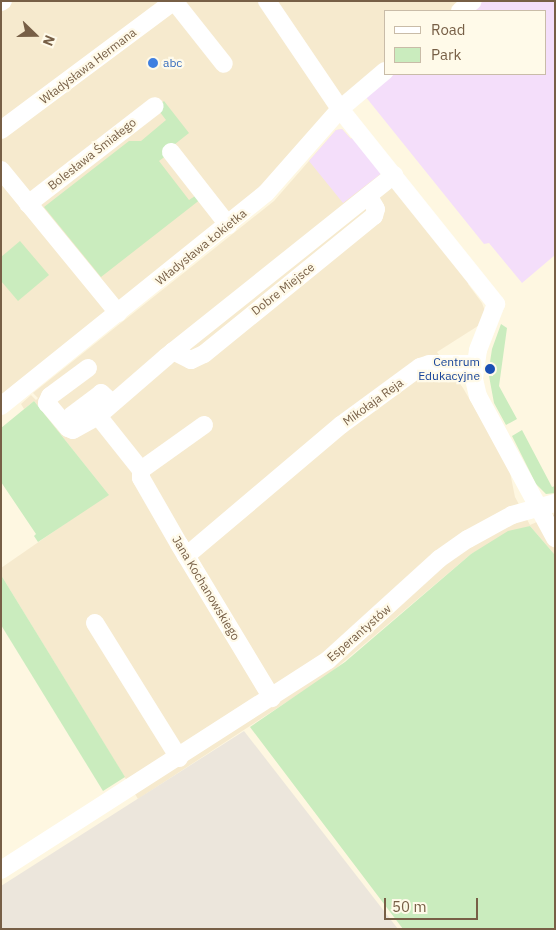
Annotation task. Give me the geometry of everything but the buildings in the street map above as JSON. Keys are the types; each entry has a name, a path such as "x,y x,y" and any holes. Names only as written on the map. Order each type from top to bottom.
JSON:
{"street":[{"path":"174,1 224,64"},
{"name":"Władysława Hermana","path":"1,130 174,1"},
{"path":"267,1 340,109 496,304 474,364 478,396 520,470 536,508 555,538"},
{"path":"461,10 473,1"},
{"name":"Władysława Łokietka","path":"2,405 228,225 281,178 340,109 384,72"},
{"name":"Bolesława Śmiałego","path":"28,204 155,106"},
{"path":"171,152 228,225"},
{"path":"1,170 118,312"},
{"name":"Dobre Miejsce","path":"98,416 110,402 394,175"},
{"name":"Mikołaja Reja","path":"186,556 342,425 420,368 429,364 474,364"},
{"path":"88,368 50,396 47,403 68,428 73,430 98,416 141,474 204,425"},
{"path":"71,416 101,393 110,402"},
{"name":"Jana Kochanowskiego","path":"141,474 186,556 272,698"},
{"name":"Esperantystów","path":"1,870 179,758 328,660 439,559 512,515 555,503"},
{"path":"95,623 179,758"}],"shaded area":[{"path":"1,1 461,1 452,10 384,10 384,66 275,177 1,395"},
{"path":"483,1 555,1 555,255 522,283 489,243 484,244 365,96 392,75 546,75 546,10 472,10"},
{"path":"342,129 351,139 354,136 470,282 468,284 482,303 485,311 481,324 437,352 463,388 509,467 515,497 530,525 555,514 555,555 530,526 471,554 328,675 138,799 1,575 1,568 108,494 34,401 24,409 21,404 31,395 36,400 38,398 33,393 274,201 336,130"},
{"path":"342,129 351,139 354,136 383,172 343,203 309,161 336,130"},
{"path":"244,731 398,929 1,929 1,886"}],"green space":[{"path":"164,101 189,133 165,152 167,155 159,161 189,200 198,194 201,199 101,277 44,207 129,141 141,141 166,120 156,107"},
{"path":"20,241 49,275 18,301 1,281 1,257"},
{"path":"501,324 507,328 499,386 517,419 506,425 494,403 489,376 493,376 493,363 490,362 492,349"},
{"path":"34,401 109,495 38,542 34,536 36,534 1,482 1,428"},
{"path":"522,430 552,487 555,486 555,493 546,494 536,484 512,436"},
{"path":"530,526 555,555 555,929 403,929 250,727 345,662 471,554 508,531"},
{"path":"1,575 125,777 103,791 1,625"}],"place":[{"name":"abc","path":"153,63"},
{"name":"Centrum Edukacyjne","path":"490,369"}]}
